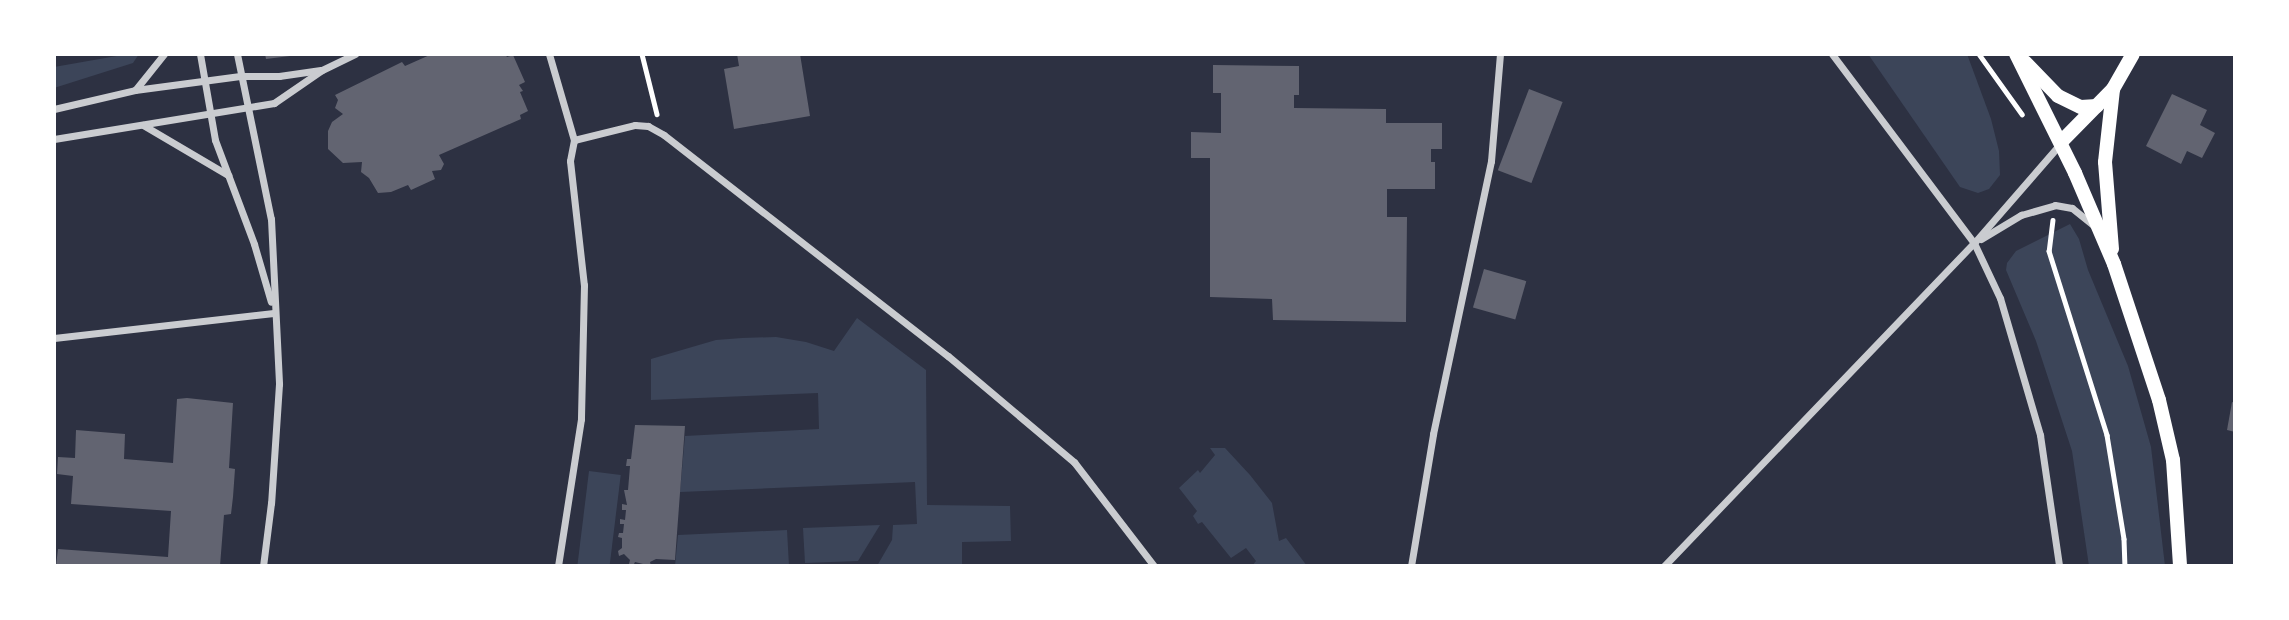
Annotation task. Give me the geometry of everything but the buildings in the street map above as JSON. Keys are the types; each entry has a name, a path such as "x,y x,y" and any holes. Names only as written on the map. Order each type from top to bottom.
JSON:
{"main road":[{"path":"2017,54 2058,96 2081,107 2098,106"},
{"path":"2017,54 2061,142 2114,264 2159,400 2173,460 2180,566"},
{"path":"2061,142 2113,89 2133,54"},
{"path":"2113,89 2105,162 2114,264"}],"street":[{"path":"135,90 149,77 164,54"},
{"path":"200,54 215,140 254,244 274,313"},
{"path":"237,54 271,219 279,384 271,503 263,566"},
{"path":"54,139 274,103 322,70 355,54"},
{"path":"549,54 574,140 570,161 584,285 581,419 558,566"},
{"path":"1411,566 1433,434 1491,161 1500,54"},
{"path":"1832,54 1974,243 2000,298 2040,435 2059,566"},
{"path":"54,109 135,90 240,76 265,77 322,70"},
{"path":"142,125 228,175"},
{"path":"574,140 635,125 657,130 948,356 1074,461 1154,566"},
{"path":"1664,566 1974,243 2061,142"},
{"path":"1974,243 2021,215 2055,205 2073,208 2098,229"},
{"path":"54,338 274,313"}],"path":[{"path":"642,54 657,115"},
{"path":"1979,54 2007,91"},
{"path":"2049,251 2107,435 2124,539 2125,566"}],"shaded area":[{"path":"139,54 133,63 54,88 54,67"},
{"path":"1868,54 1967,54 1991,119 1999,151 2000,175 1989,189 1978,193 1960,187"},
{"path":"2070,224 2079,239 2088,270 2128,366 2151,447 2165,566 2089,566 2072,451 2036,341 2006,270 2007,263 2016,251"},
{"path":"857,318 926,370 927,505 1010,506 1011,541 962,542 962,566 877,566 892,540 893,525 917,524 915,482 680,492 685,436 819,429 818,393 651,400 651,359 716,340 742,338 776,337 806,342 834,351"},
{"path":"1210,448 1225,448 1250,475 1272,503 1279,541 1286,538 1307,566 1252,566 1256,561 1246,548 1231,558 1202,522 1198,524 1193,516 1197,511 1179,488 1198,470 1200,473 1215,455"},
{"path":"589,471 621,475 610,566 577,566"},
{"path":"880,525 858,561 805,563 803,528"},
{"path":"787,530 789,566 675,566 678,535"}]}
